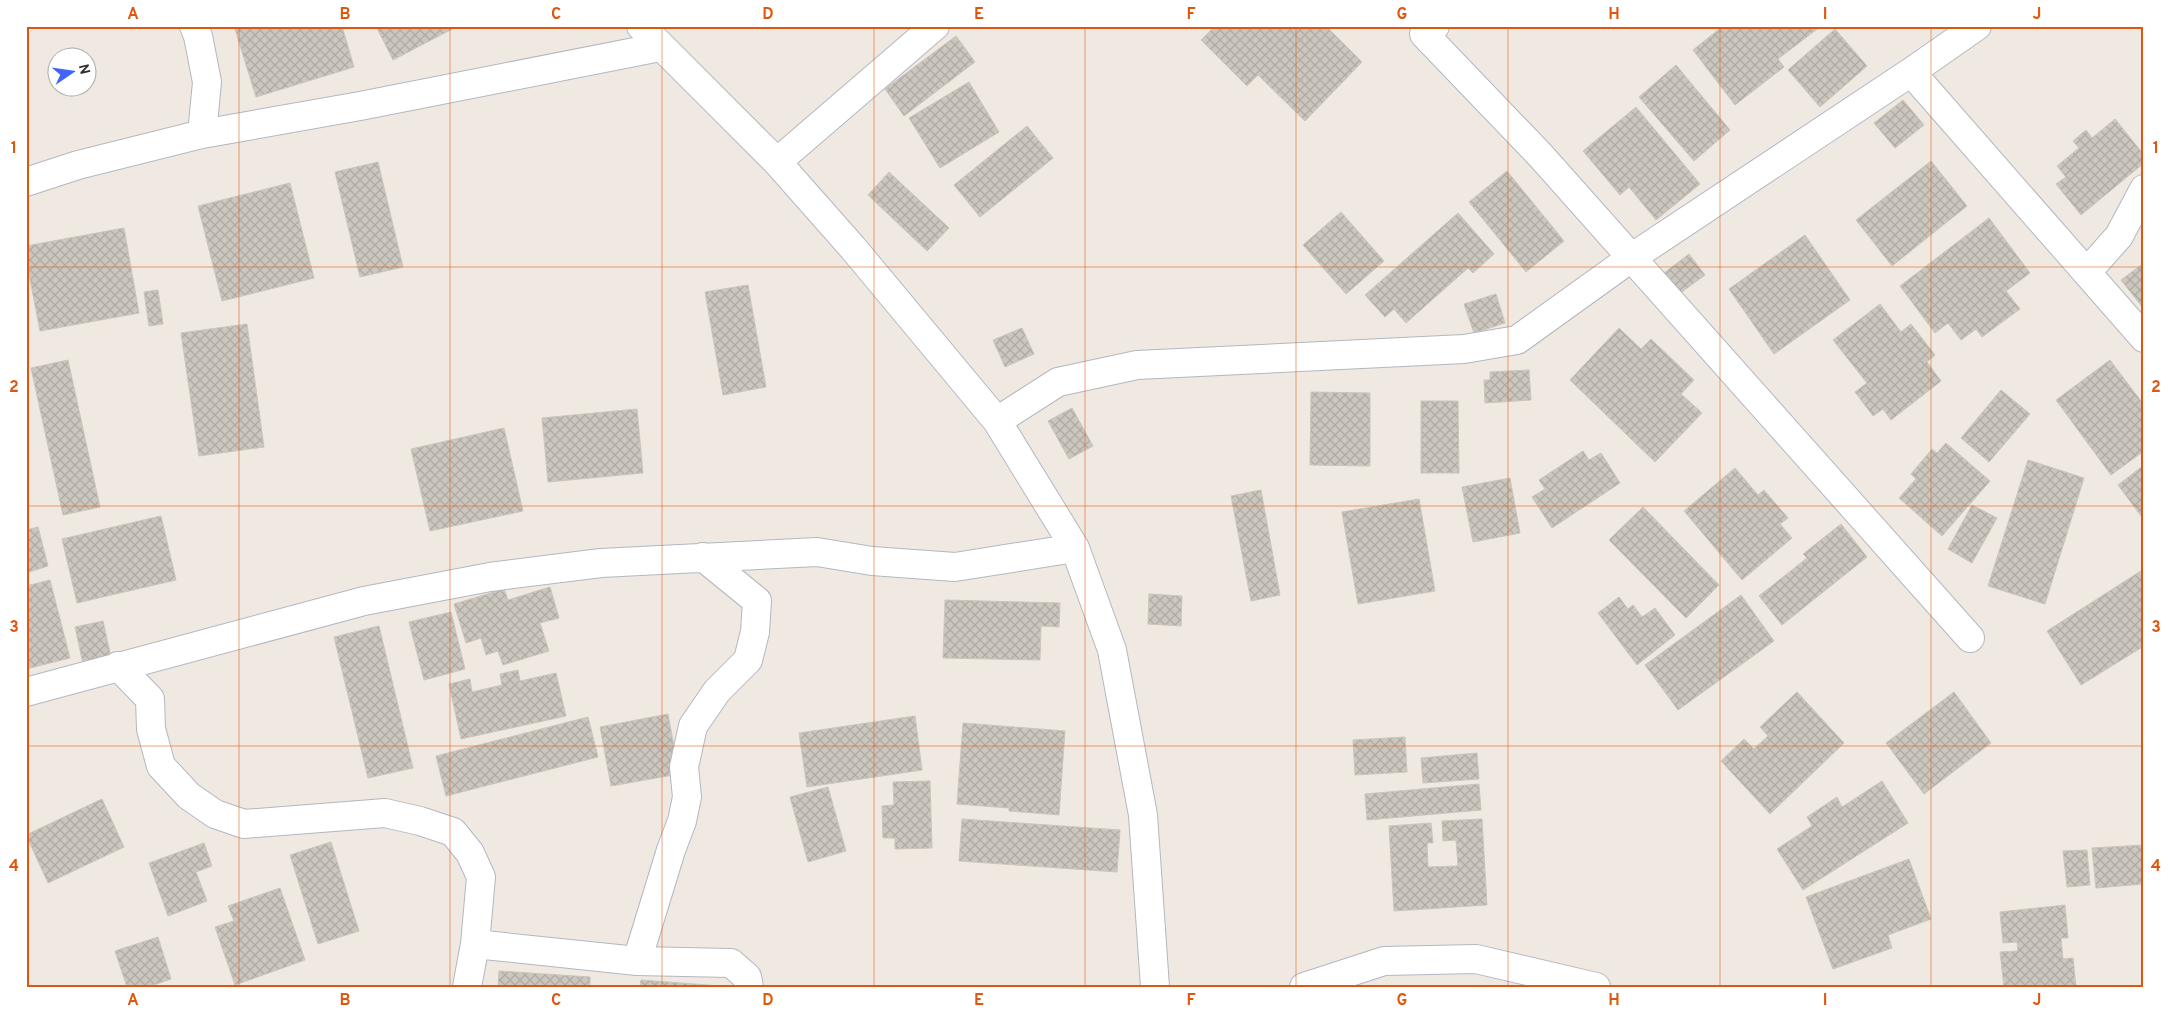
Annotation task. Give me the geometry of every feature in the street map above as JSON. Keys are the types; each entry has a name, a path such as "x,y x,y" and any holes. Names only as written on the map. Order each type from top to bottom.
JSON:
{"street":[{"path":"194,26 198,36 207,82 202,134"},
{"path":"641,26 776,162 853,248 997,421 1075,548 1112,650 1143,815 1155,987"},
{"path":"776,162 935,26"},
{"path":"997,421 1058,382 1137,365 1464,349 1517,340 1631,258 1977,26"},
{"path":"1426,29 1970,638"},
{"path":"26,182 78,164 202,134 360,106 660,47"},
{"path":"1911,72 2144,338"},
{"path":"2087,272 2119,236 2144,190"},
{"path":"26,692 364,601 490,576 601,563 817,552 872,561 956,567 1075,548"},
{"path":"636,961 682,821 687,798 684,767 693,726 717,690 748,660 755,632 757,601 703,557"},
{"path":"118,666 150,699 151,729 160,766 189,796 215,814 244,824 384,814 420,821 452,832 470,852 481,877 475,944 467,987"},
{"path":"475,944 636,961 731,963 747,977 749,987"},
{"path":"1304,987 1384,961 1476,959 1596,987"}],"building":[{"path":"234,26 342,26 354,67 256,97"},
{"path":"376,26 458,26 393,60"},
{"path":"1215,26 1326,26 1362,62 1305,121 1258,75 1247,86 1201,40"},
{"path":"1723,26 1821,26 1778,59 1784,67 1735,105 1693,50"},
{"path":"1835,29 1867,66 1820,107 1788,70"},
{"path":"956,36 975,62 904,116 885,89"},
{"path":"1676,65 1730,130 1694,161 1639,97"},
{"path":"969,82 999,132 940,168 909,118"},
{"path":"1903,100 1924,125 1895,148 1874,123"},
{"path":"1636,107 1700,184 1656,220 1629,187 1620,195 1583,151"},
{"path":"2115,119 2144,155 2144,163 2081,215 2056,184 2066,177 2057,166 2079,148 2073,141 2086,130 2092,138"},
{"path":"1027,126 1053,158 980,217 954,185"},
{"path":"1931,161 1967,206 1892,266 1856,220"},
{"path":"378,162 403,267 360,277 335,172"},
{"path":"1507,171 1564,241 1526,272 1469,202"},
{"path":"889,172 949,228 927,251 868,195"},
{"path":"290,183 314,278 222,301 198,206"},
{"path":"1341,212 1384,261 1346,294 1303,245"},
{"path":"1458,213 1494,254 1473,273 1468,268 1406,323 1394,309 1385,317 1365,295"},
{"path":"1989,218 2030,273 2006,291 2020,309 1982,337 1976,329 1961,340 1948,323 1935,333 1900,286"},
{"path":"124,228 139,313 40,331 26,259 26,246"},
{"path":"1805,235 1850,300 1774,354 1729,289"},
{"path":"1689,254 1705,275 1679,294 1664,273"},
{"path":"2144,263 2144,309 2121,280"},
{"path":"748,285 766,387 723,395 705,292"},
{"path":"158,290 163,324 149,326 144,292"},
{"path":"1496,294 1505,323 1474,333 1464,304"},
{"path":"1880,304 1901,332 1911,324 1935,355 1927,362 1941,381 1891,420 1883,409 1873,416 1855,392 1867,383 1833,340"},
{"path":"247,324 264,447 199,456 181,333"},
{"path":"1022,328 1034,354 1005,367 993,340"},
{"path":"1619,328 1641,349 1651,339 1694,380 1681,394 1702,413 1655,462 1570,380"},
{"path":"68,360 100,507 63,515 31,368"},
{"path":"2110,360 2144,405 2144,451 2111,475 2056,400"},
{"path":"1529,370 1531,400 1485,403 1484,380 1490,380 1490,372"},
{"path":"2001,390 2030,414 1989,462 1961,438"},
{"path":"1311,392 1370,393 1370,466 1310,465"},
{"path":"1421,401 1458,401 1459,473 1421,473"},
{"path":"1072,408 1093,446 1069,459 1048,421"},
{"path":"637,409 643,473 548,482 542,418"},
{"path":"504,428 523,511 430,531 411,449"},
{"path":"1946,443 1990,481 1942,536 1899,498 1916,479 1911,474 1932,449 1937,453"},
{"path":"1583,451 1589,460 1601,453 1620,483 1552,528 1532,497 1545,489 1539,480"},
{"path":"2028,460 2084,478 2045,604 1988,586"},
{"path":"2144,465 2144,520 2118,485"},
{"path":"1735,468 1758,495 1764,490 1788,518 1780,524 1792,538 1742,580 1684,511"},
{"path":"1510,478 1520,533 1473,542 1462,487"},
{"path":"1261,490 1280,595 1251,601 1231,496"},
{"path":"1419,499 1435,591 1358,604 1342,512"},
{"path":"1972,505 1997,518 1972,563 1948,549"},
{"path":"1643,507 1719,585 1686,618 1609,540"},
{"path":"161,516 176,580 77,603 62,539"},
{"path":"1841,524 1867,557 1782,625 1759,596 1807,558 1803,554"},
{"path":"38,527 48,566 26,573 26,530"},
{"path":"2144,569 2144,646 2081,685 2047,631"},
{"path":"50,580 70,658 26,669 26,586"},
{"path":"550,587 559,618 540,623 549,651 503,665 498,651 486,655 481,638 466,643 454,604 504,589 508,600"},
{"path":"1149,594 1182,596 1181,626 1148,624"},
{"path":"1741,595 1774,641 1678,710 1645,665"},
{"path":"1619,597 1628,609 1633,605 1642,617 1655,608 1675,635 1637,665 1598,613"},
{"path":"945,600 1060,603 1059,627 1041,626 1040,660 943,658"},
{"path":"451,612 465,669 424,680 409,622"},
{"path":"103,621 111,657 83,664 75,627"},
{"path":"379,626 413,768 368,778 334,637"},
{"path":"518,670 520,681 556,673 566,716 461,739 449,684 470,679 472,692 502,685 500,674"},
{"path":"1797,692 1844,743 1770,814 1721,761 1744,739 1754,749 1768,736 1760,727"},
{"path":"1954,692 1991,743 1924,794 1886,743"},
{"path":"668,714 679,774 611,786 600,727"},
{"path":"915,716 922,770 807,787 799,733"},
{"path":"588,717 598,757 446,796 436,756"},
{"path":"963,723 1065,731 1059,815 1009,811 1009,808 957,804"},
{"path":"1405,737 1407,772 1355,775 1353,740"},
{"path":"1477,753 1479,779 1423,783 1421,758"},
{"path":"930,781 932,848 895,849 895,838 883,838 882,806 894,805 893,782"},
{"path":"1882,781 1908,823 1803,890 1777,849 1812,826 1807,817 1837,797 1842,807"},
{"path":"1479,784 1481,810 1367,820 1365,794"},
{"path":"828,787 846,851 808,862 790,797"},
{"path":"102,799 124,847 48,883 26,835"},
{"path":"962,819 1120,830 1117,872 959,861"},
{"path":"1482,819 1487,905 1394,911 1389,826 1431,823 1433,843 1427,843 1428,867 1458,866 1456,840 1443,841 1442,821"},
{"path":"331,842 359,931 318,944 290,855"},
{"path":"204,843 212,866 196,872 207,901 168,916 149,863"},
{"path":"2144,845 2144,884 2096,888 2092,848"},
{"path":"2087,850 2090,885 2067,887 2063,851"},
{"path":"1909,859 1931,919 1888,935 1892,948 1833,969 1806,897"},
{"path":"280,888 305,960 235,985 215,927 234,921 228,906"},
{"path":"2065,905 2068,938 2061,938 2063,959 2073,958 2076,987 2004,987 2000,952 2018,951 2017,942 2003,943 2000,912"},
{"path":"158,937 171,979 148,987 127,987 115,951"},
{"path":"499,971 590,977 590,987 498,987"},
{"path":"641,980 734,987 640,987"}]}
